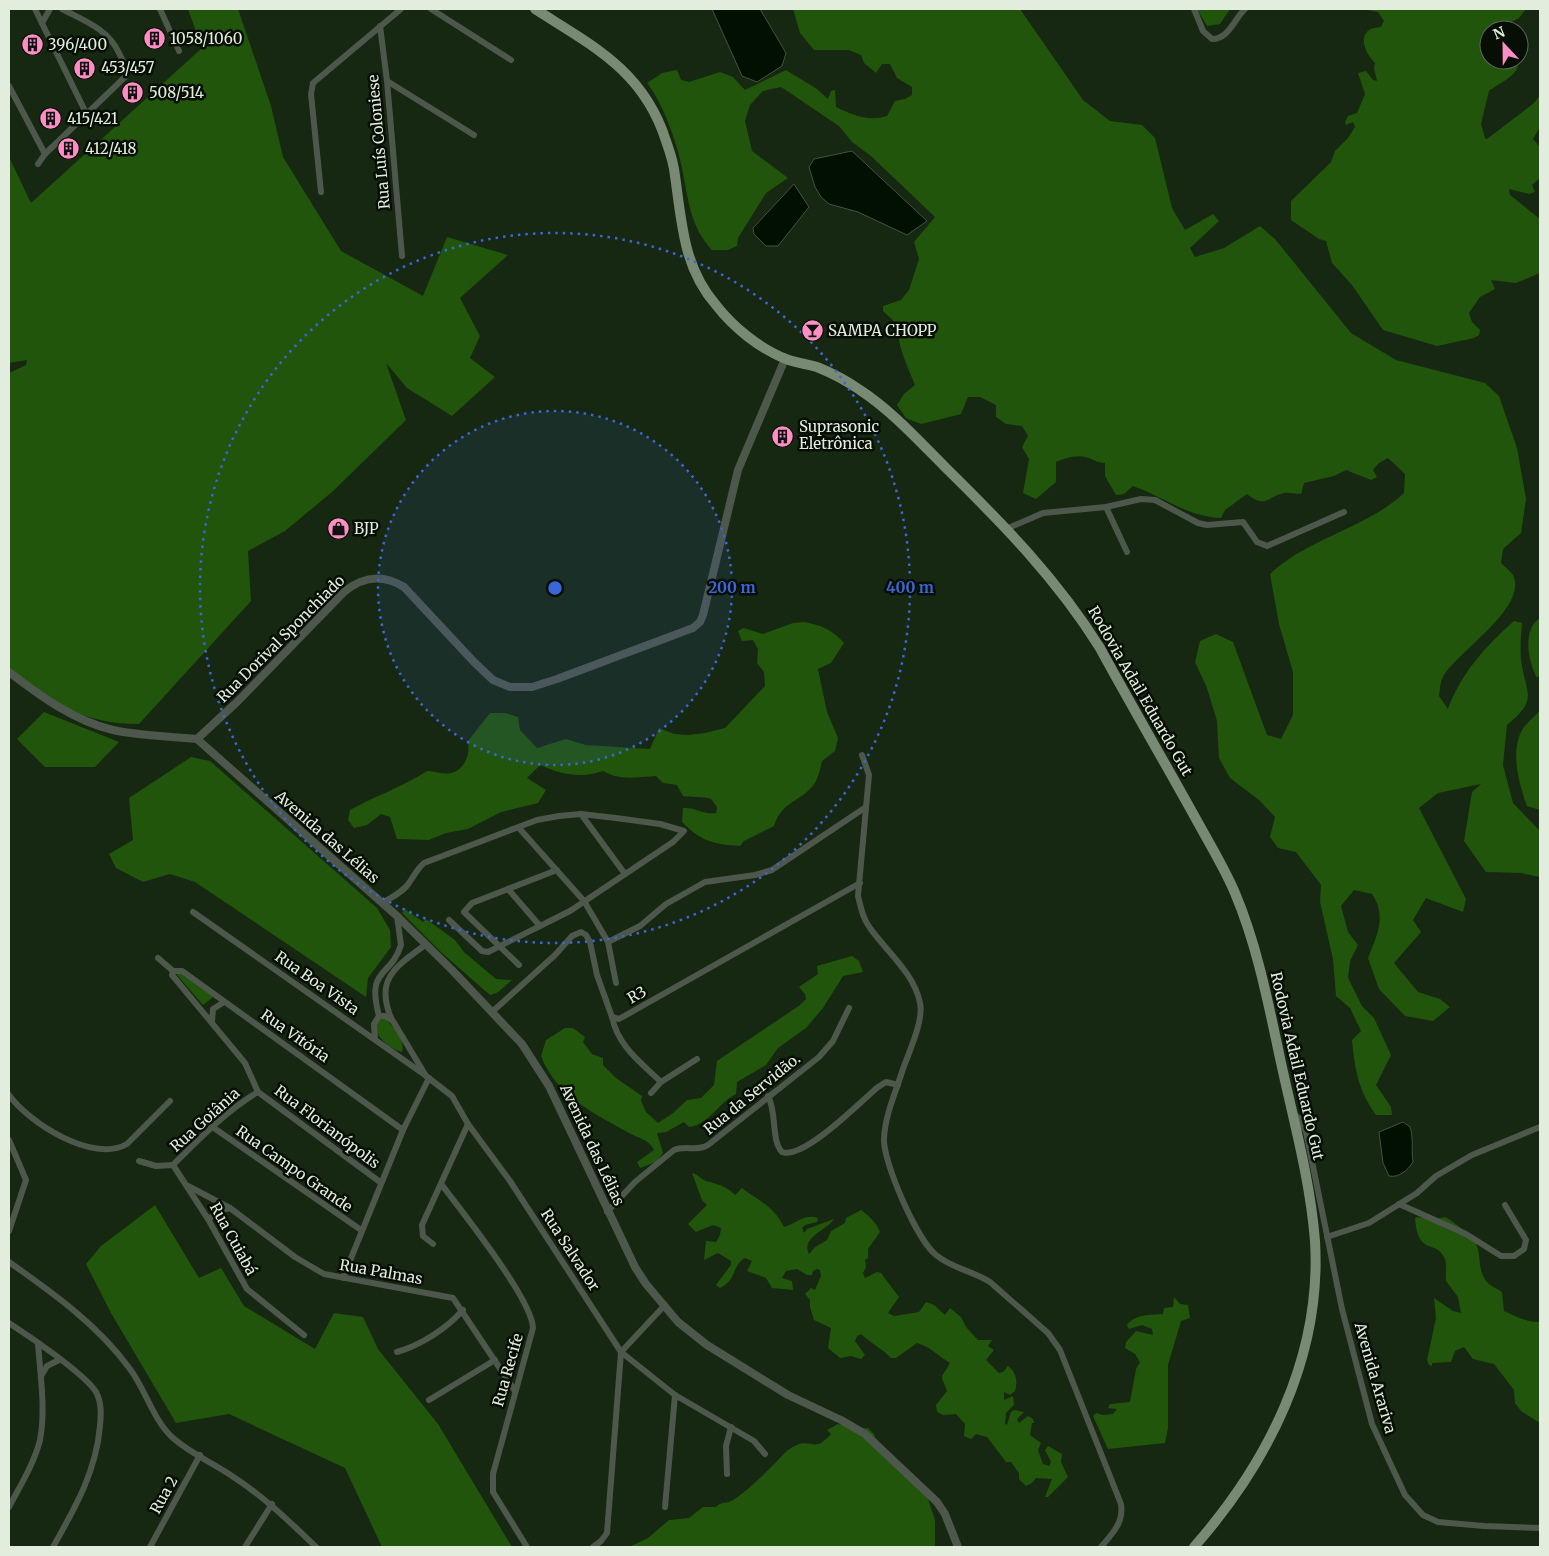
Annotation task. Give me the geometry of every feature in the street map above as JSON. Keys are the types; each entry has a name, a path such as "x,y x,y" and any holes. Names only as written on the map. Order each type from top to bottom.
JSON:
{"main road":[{"name":"Rodovia Adail Eduardo Gut","path":"535,9 609,56 643,91 660,121 675,172 682,237 697,280 718,308 738,328 785,359 816,367 835,376 880,405 1006,528 1047,572 1088,628 1231,884 1256,956 1304,1161 1315,1242 1313,1294 1305,1343 1296,1379 1268,1443 1239,1493 1194,1547"}],"street":[{"path":"34,9 87,114"},
{"path":"42,23 50,9"},
{"path":"38,164 45,154 126,76 125,66 110,37 102,30 62,9"},
{"path":"160,9 179,51"},
{"path":"321,192 311,88 317,77 401,9"},
{"path":"431,9 511,60"},
{"path":"1194,9 1203,31 1212,39 1217,39 1227,33 1245,9"},
{"name":"Rua Luís Coloniese","path":"380,26 387,81 402,256"},
{"path":"387,81 474,135"},
{"path":"9,86 45,154"},
{"name":"Rua Dorival Sponchiado","path":"197,739 237,702 344,592 353,585 369,578 394,581 404,587 474,662 493,680 510,688 532,686 549,681 693,628 700,622 703,616 741,463 785,359"},
{"path":"1006,528 1043,513 1106,507 1149,499 1207,525 1242,522 1257,542 1266,546 1344,512"},
{"path":"1106,507 1127,552"},
{"path":"9,672 51,702 102,727 125,732 197,739"},
{"name":"Avenida das Lélias","path":"197,739 397,916 522,1044 541,1071 635,1267 678,1322 707,1345 788,1395 842,1420 865,1434 937,1502 945,1514 958,1547"},
{"path":"862,755 869,775 858,896 864,919 869,928 900,964 912,982 920,1004 919,1021 887,1117 885,1149 909,1215 920,1238 936,1255 980,1276 1025,1311 1055,1341 1068,1367 1108,1469 1122,1512 1118,1526 1101,1547"},
{"path":"608,942 640,926 666,904 705,882 755,875 772,870 866,807"},
{"path":"382,903 395,896 408,884 417,868 424,863 537,820 581,814 660,824 684,831 673,842 570,911 488,952 482,951 449,920"},
{"path":"581,814 625,874"},
{"path":"519,828 584,901 608,942 616,983"},
{"path":"519,965 464,912 472,903 557,870"},
{"name":"R3","path":"492,1012 555,955 572,936 580,932 586,935 590,942 598,975 612,1017 616,1020 860,883"},
{"path":"508,889 540,926"},
{"name":"Rua Boa Vista","path":"193,912 427,1077"},
{"path":"375,1039 374,1024 379,1016 374,997 376,985 380,973 401,945 397,916"},
{"name":"Rua Salvador","path":"425,945 399,966 386,984 385,1001 393,1021 427,1077 452,1096 468,1124 510,1181 621,1352 675,1395 758,1444 765,1454"},
{"path":"158,958 173,972"},
{"name":"Rua Vitória","path":"173,972 182,971 402,1130"},
{"name":"Rua Florianópolis","path":"173,972 179,987 212,1022 245,1063 258,1092 380,1182"},
{"path":"212,1022 213,1009 224,1002"},
{"name":"Rua da Servidão.","path":"607,1212 636,1182 674,1150 682,1147 704,1148 828,1049 841,1027 849,1008"},
{"path":"379,1016 385,1016 393,1021"},
{"path":"612,1017 614,1029 624,1046 661,1082"},
{"path":"400,1059 410,1049"},
{"path":"651,1093 661,1082 697,1059"},
{"path":"343,1278 380,1182 427,1077"},
{"path":"768,1096 774,1110 778,1146 782,1152 789,1153 823,1134 886,1082 898,1085"},
{"name":"Rua Goiânia","path":"139,1161 156,1166 173,1165 242,1102 258,1092"},
{"path":"9,1095 37,1124 78,1143 104,1149 118,1149 127,1144 170,1101"},
{"name":"Avenida Arariva","path":"1293,1114 1300,1118 1306,1132 1342,1309 1372,1424 1405,1495 1423,1515 1438,1522 1540,1528"},
{"path":"432,1244 423,1236 422,1230 468,1124"},
{"path":"1327,1237 1369,1223 1427,1185 1436,1176 1464,1159 1500,1142 1540,1127"},
{"name":"Rua Campo Grande","path":"214,1128 361,1230"},
{"path":"9,1140 26,1180 9,1231"},
{"name":"Rua Cuiabá","path":"173,1165 188,1186 247,1289 304,1335"},
{"name":"Rua Recife","path":"442,1185 511,1282 532,1319 533,1328 493,1474 492,1489 528,1547"},
{"name":"Rua Palmas","path":"188,1186 230,1208 308,1265 324,1274 449,1296 457,1301 515,1392"},
{"path":"1399,1204 1466,1234 1501,1256 1514,1256 1524,1249 1526,1240 1506,1205"},
{"path":"208,1220 222,1210 230,1208"},
{"path":"9,1262 61,1300 98,1332 137,1379 168,1434 272,1504 316,1547"},
{"path":"593,1547 607,1533 621,1352 664,1306"},
{"path":"397,1352 419,1344 452,1321 463,1310"},
{"path":"9,1323 38,1342 95,1391 99,1401 101,1418 92,1470 80,1499 53,1547"},
{"path":"9,1507 29,1468 40,1438 42,1407 38,1342"},
{"path":"40,1378 47,1366 59,1360"},
{"path":"429,1400 495,1360"},
{"path":"665,1507 675,1395"},
{"path":"727,1474 726,1446 730,1428"},
{"name":"Rua 2","path":"150,1547 200,1456"},
{"path":"246,1547 272,1504"}],"green space":[{"path":"188,9 238,9 271,106 283,157 341,251 423,296 447,237 508,255 460,298 480,336 470,358 495,377 452,416 407,388 386,363 406,420 332,492 285,531 248,551 251,601 139,724 118,723 100,720 69,709 9,671 9,373 26,365 27,360 9,363 9,157 31,203 202,48"},
{"path":"793,9 1020,9 1083,100 1110,121 1142,125 1155,138 1172,208 1185,230 1213,214 1219,221 1190,248 1195,257 1224,248 1260,226 1275,239 1351,333 1396,360 1485,383 1499,396 1517,448 1526,499 1521,533 1503,549 1501,563 1514,577 1515,590 1510,603 1500,616 1443,677 1439,696 1448,709 1467,672 1484,650 1514,621 1522,623 1521,659 1528,695 1524,708 1507,725 1503,765 1513,803 1540,831 1540,877 1521,873 1486,872 1464,841 1472,792 1481,784 1438,793 1419,808 1466,899 1463,912 1426,898 1413,920 1421,932 1394,963 1418,992 1440,999 1450,1007 1433,1021 1405,1016 1379,989 1368,958 1380,918 1377,902 1372,894 1354,890 1341,906 1348,932 1358,945 1350,961 1348,978 1362,1006 1374,1018 1391,1055 1376,1085 1391,1107 1392,1115 1376,1115 1365,1097 1358,1079 1352,1040 1361,1031 1350,1008 1336,996 1333,959 1320,902 1321,885 1296,852 1278,848 1270,837 1275,817 1259,800 1230,778 1219,758 1217,721 1207,688 1195,662 1200,641 1216,634 1233,642 1267,735 1281,739 1293,715 1293,672 1279,624 1270,574 1301,551 1372,516 1389,505 1404,493 1405,474 1388,458 1379,463 1373,470 1377,477 1371,480 1346,470 1334,476 1304,483 1301,494 1284,493 1266,501 1258,501 1247,494 1225,510 1221,518 1209,517 1187,510 1133,486 1124,494 1116,495 1105,476 1105,463 1078,456 1056,462 1056,482 1036,499 1023,493 1029,459 1022,447 1028,436 1022,426 1006,424 996,417 996,405 980,397 968,397 961,414 921,424 906,418 897,405 904,394 915,385 901,348 898,325 883,311 883,306 901,300 909,290 919,259 914,242 935,217 871,156 852,142 839,126 781,87 763,91 750,105 745,121 752,151 788,178 766,193 738,238 737,246 728,250 712,250 694,222 673,135 659,101 647,83 662,73 677,70 681,80 689,82 720,72 733,77 745,90 786,70 817,89 828,99 831,91 835,90 836,107 867,118 887,116 895,101 912,95 912,87 897,78 890,64 882,64 876,73 864,63 861,55 849,50 814,50 800,33"},
{"path":"1197,9 1230,9 1220,24 1207,26"},
{"path":"1362,9 1526,9 1515,20 1479,20 1479,70 1516,70 1489,91 1481,124 1487,139 1534,103 1540,95 1540,127 1533,139 1540,147 1540,178 1532,185 1535,192 1529,194 1509,189 1510,195 1540,219 1540,273 1516,283 1491,280 1495,289 1480,297 1469,313 1472,322 1480,330 1479,335 1474,338 1437,346 1383,330 1352,285 1332,263 1326,241 1319,239 1291,220 1291,201 1331,162 1335,151 1348,138 1355,127 1353,122 1346,125 1345,122 1348,116 1357,113 1365,94 1358,73 1366,71 1373,80 1377,81 1374,68 1375,63 1367,52 1364,40 1368,31 1381,27 1384,21 1378,12"},
{"path":"1540,618 1540,674 1537,678 1531,663 1528,646 1534,623"},
{"path":"804,622 826,629 844,643 831,663 818,669 827,712 838,738 835,751 822,761 820,771 812,787 781,812 774,826 744,841 740,846 708,841 689,829 682,822 683,808 716,813 717,807 711,799 683,796 677,785 663,783 656,776 622,777 603,771 579,775 555,771 540,765 527,778 546,790 538,803 501,812 468,829 446,833 429,840 397,839 390,817 381,814 367,825 354,828 348,820 350,810 427,771 449,773 460,768 466,760 468,741 490,713 505,713 518,717 520,730 537,748 566,739 586,745 650,749 659,728 674,734 688,735 725,728 765,686 764,672 757,663 758,649 753,640 742,641 738,631 744,628 763,634 793,623"},
{"path":"1540,710 1540,810 1527,806 1521,788 1516,758 1518,739 1522,730"},
{"path":"44,712 119,742 95,767 45,767 17,739"},
{"path":"191,757 210,761 377,908 390,930 391,947 368,978 366,997 195,882 170,874 143,882 116,868 109,854 133,840 129,798"},
{"path":"405,909 423,922 426,919 455,940 464,952 496,979 512,980 497,993 490,995 443,954 402,913"},
{"path":"852,956 859,961 863,972 843,976 823,1008 806,1028 778,1048 766,1065 737,1082 736,1094 724,1102 708,1118 696,1125 689,1127 684,1122 666,1132 657,1133 663,1153 656,1162 640,1168 637,1162 654,1150 652,1146 590,1111 578,1102 557,1083 541,1056 546,1040 565,1028 573,1028 585,1037 583,1042 592,1054 603,1058 603,1065 616,1078 642,1096 641,1101 646,1112 658,1123 687,1100 701,1098 714,1085 717,1061 800,1005 806,999 805,994 799,987 818,974 817,966"},
{"path":"178,972 212,996 212,998 203,1005 177,975"},
{"path":"382,1017 400,1037 403,1048 402,1052 385,1043 378,1033 376,1028"},
{"path":"692,1173 704,1180 725,1187 735,1195 742,1188 771,1209 784,1227 805,1218 818,1218 817,1222 805,1225 802,1228 804,1233 807,1229 834,1219 808,1243 809,1254 815,1247 827,1240 831,1231 845,1223 846,1218 861,1210 864,1212 875,1223 880,1232 868,1249 868,1258 865,1260 866,1267 863,1273 865,1278 877,1272 881,1273 899,1297 888,1313 894,1316 919,1312 926,1302 934,1305 945,1315 950,1308 961,1317 966,1327 978,1340 992,1340 988,1346 994,1350 986,1360 999,1373 1003,1372 1008,1366 1015,1374 1016,1380 1015,1391 1010,1395 1004,1392 1004,1400 1013,1396 1014,1405 1006,1413 1005,1424 1007,1425 1011,1412 1014,1410 1024,1412 1017,1419 1019,1423 1028,1416 1033,1419 1034,1423 1032,1423 1030,1435 1041,1443 1038,1450 1043,1464 1049,1466 1051,1462 1045,1450 1048,1446 1062,1454 1061,1462 1068,1477 1048,1497 1045,1497 1052,1479 1036,1478 1026,1486 1019,1479 1019,1473 1011,1462 1006,1462 987,1437 976,1434 971,1439 964,1436 965,1424 956,1414 943,1415 937,1412 936,1405 947,1391 942,1377 950,1363 926,1347 917,1343 896,1358 891,1358 861,1334 857,1336 855,1341 865,1355 861,1359 851,1356 840,1358 828,1348 831,1328 814,1320 810,1300 805,1294 811,1288 815,1290 821,1276 820,1270 813,1271 812,1275 807,1275 797,1269 786,1271 782,1278 792,1281 793,1290 772,1288 766,1278 747,1271 752,1261 745,1258 725,1285 720,1288 716,1285 731,1265 731,1261 718,1253 704,1260 706,1241 716,1242 721,1228 713,1225 696,1232 688,1224 707,1205 702,1200"},
{"path":"155,1205 199,1278 221,1268 244,1306 315,1349 334,1313 363,1317 378,1349 438,1424 512,1547 382,1547 345,1468 229,1414 176,1423 111,1313 86,1264 101,1246"},
{"path":"1445,1217 1463,1230 1477,1246 1483,1277 1491,1286 1502,1292 1504,1311 1526,1320 1540,1322 1540,1423 1521,1411 1515,1403 1514,1390 1494,1364 1473,1359 1464,1347 1455,1351 1451,1362 1432,1363 1432,1366 1429,1365 1427,1360 1436,1318 1434,1298 1453,1311 1461,1313 1458,1297 1446,1281 1444,1257 1436,1249 1423,1243 1417,1230 1415,1218 1431,1220"},
{"path":"1174,1297 1180,1304 1188,1305 1190,1318 1181,1321 1168,1365 1168,1428 1165,1443 1108,1449 1093,1416 1096,1413 1103,1415 1113,1414 1117,1409 1108,1408 1110,1404 1130,1402 1136,1369 1140,1362 1135,1354 1125,1348 1126,1342 1136,1331 1153,1335 1152,1329 1142,1325 1129,1329 1127,1325 1130,1321 1139,1317 1163,1314 1164,1308 1173,1307"},
{"path":"838,1424 859,1429 868,1428 874,1434 877,1446 901,1467 913,1474 925,1490 935,1520 935,1547 629,1547 648,1538 669,1520 689,1518 703,1507 716,1507 733,1500 758,1480 790,1449 807,1443 821,1443 831,1434 827,1430"}],"shaded area":[{"path":"712,9 760,9 786,53 782,66 757,82 742,76"},
{"path":"852,151 927,221 907,235 858,212 829,204 821,197 815,187 809,167 814,159"},
{"path":"794,184 809,207 778,246 766,246 754,234 753,228"},
{"path":"1403,1122 1410,1127 1411,1131 1413,1162 1403,1173 1389,1176 1383,1163 1379,1132"}],"place":[{"name":"1058/1060","path":"154,39"},
{"name":"396/400","path":"32,45"},
{"name":"453/457","path":"85,68"},
{"name":"508/514","path":"133,93"},
{"name":"415/421","path":"51,119"},
{"name":"412/418","path":"69,149"},
{"name":"SAMPA CHOPP","path":"812,331"},
{"name":"Suprasonic Eletrônica","path":"783,436"},
{"name":"BJP","path":"338,529"}]}
